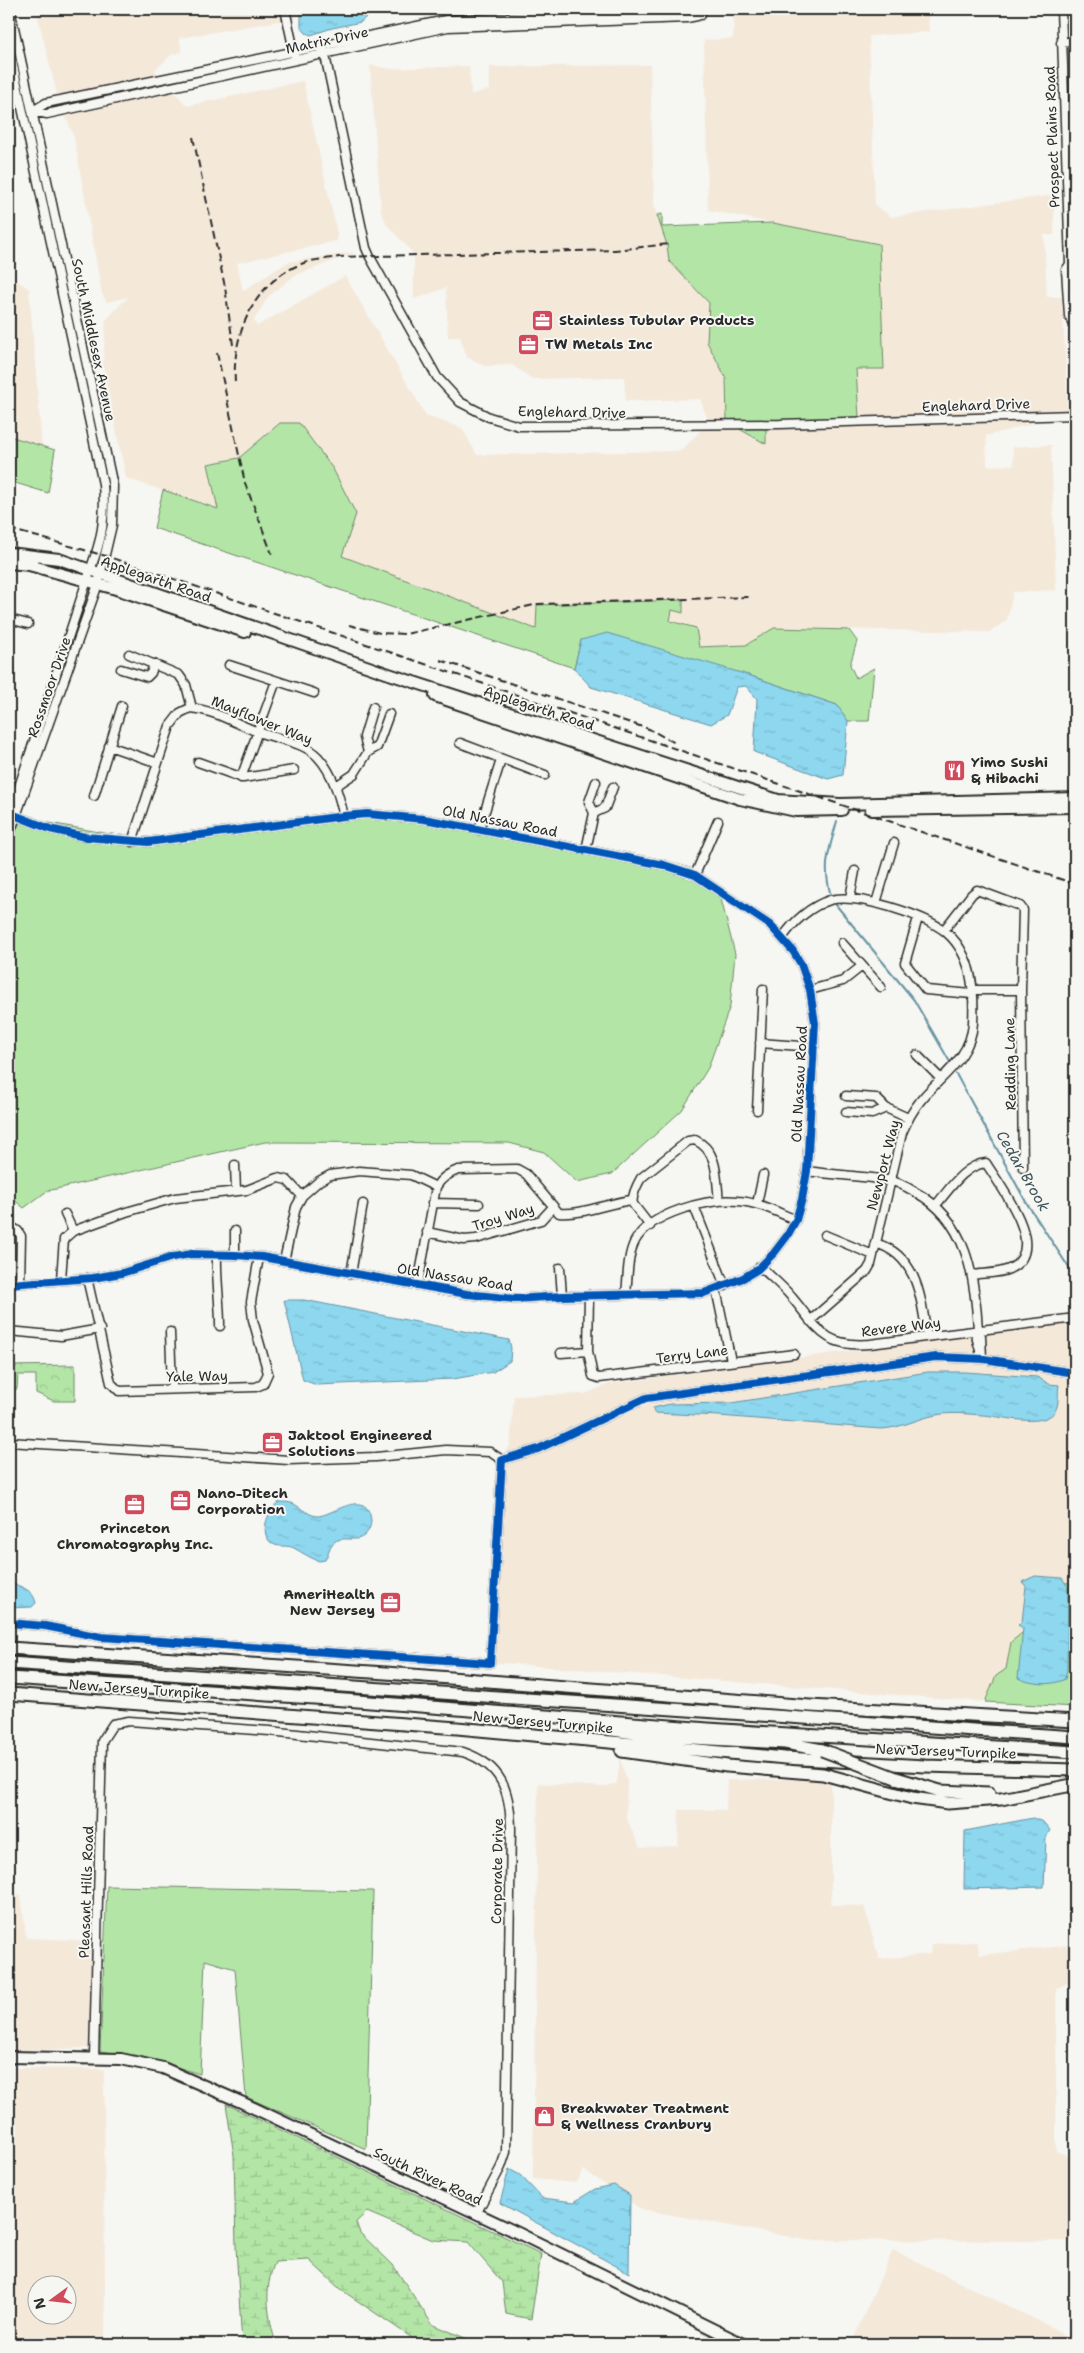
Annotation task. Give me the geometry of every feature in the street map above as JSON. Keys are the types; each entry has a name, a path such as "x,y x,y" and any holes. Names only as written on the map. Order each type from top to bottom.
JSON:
{"highway":[{"path":"9,1648 386,1673 810,1706 1075,1721"},
{"name":"New Jersey Turnpike","path":"9,1663 1075,1737"},
{"name":"New Jersey Turnpike","path":"9,1678 336,1700 698,1728 1075,1752"},
{"name":"New Jersey Turnpike","path":"9,1694 457,1728 537,1737 803,1759 925,1766 1075,1770"},
{"path":"446,1709 475,1716 574,1724 631,1733 768,1741 822,1750 923,1788 960,1794 1000,1793 1074,1785"},
{"path":"537,1737 726,1766 823,1774 912,1798 948,1803 1001,1799 1074,1785"}],"main road":[{"name":"Applegarth Road","path":"9,553 59,559 89,570 99,579 351,667 740,799 769,806 796,811 1075,807"},
{"name":"Applegarth Road","path":"9,563 29,565 86,581 99,579 778,800 840,804 1075,798"},
{"name":"South River Road","path":"9,2057 94,2057 141,2062 183,2076 476,2214 743,2344"}],"street":[{"name":"South Middlesex Avenue","path":"10,9 113,486 112,525 99,579"},
{"path":"285,9 295,60"},
{"name":"Prospect Plains Road","path":"1061,9 1070,264 1075,277"},
{"name":"Matrix Drive","path":"33,111 46,104 294,51 324,50 448,27 687,18 701,15 686,12 657,11 446,20 324,50 295,60 47,114 33,111"},
{"path":"1061,43 1075,41"},
{"name":"South Middlesex Avenue","path":"9,47 103,484 104,514 100,538 89,570"},
{"name":"Englehard Drive","path":"324,50 366,248 437,377 460,402 488,417 518,426 780,424 1075,415"},
{"name":"Prospect Plains Road","path":"1070,264 1066,270 1069,316 1075,326"},
{"name":"Rossmoor Drive","path":"9,836 11,815 89,570"},
{"name":"Rossmoor Drive","path":"11,815 99,579"},
{"path":"9,619 28,624"},
{"path":"129,654 179,674 186,685 192,708"},
{"path":"121,669 147,677 154,664"},
{"path":"229,665 314,693"},
{"path":"242,778 276,681"},
{"path":"94,796 122,706"},
{"path":"368,752 364,737 374,707"},
{"name":"Mayflower Way","path":"132,842 170,726 180,714 192,708 226,717 257,732 312,752 328,771 336,786 344,816"},
{"path":"336,786 354,774 368,752 377,747 389,714"},
{"path":"460,743 545,775"},
{"path":"110,746 158,763"},
{"path":"479,830 501,760"},
{"path":"198,762 242,778 294,770"},
{"path":"586,850 594,813 589,802 596,782"},
{"path":"594,813 605,808 613,787"},
{"name":"Old Nassau Road","path":"9,1284 87,1278 122,1273 173,1257 192,1254 259,1257 514,1300 589,1295 704,1293 743,1278 760,1266 774,1254 796,1220 807,1171 815,1022 810,990 801,964 783,937 770,924 695,875 664,865 479,830 392,816 344,816 184,838 132,842 85,837 58,831 11,815"},
{"path":"695,875 718,821"},
{"path":"876,903 894,843"},
{"path":"850,898 856,871"},
{"name":"Redding Lane","path":"944,930 977,890 1020,906 1024,918 1021,990 1023,1168"},
{"name":"Newport Way","path":"783,937 791,925 819,905 830,900 850,898 876,903 918,918 944,930 964,955 973,992 973,1024 970,1039 956,1063 921,1099 908,1118 890,1181 873,1255 867,1271 810,1321"},
{"path":"918,918 905,963 926,990 973,992 1021,990"},
{"path":"842,943 881,987"},
{"path":"810,990 843,981 862,966"},
{"path":"757,1110 763,989"},
{"path":"760,1044 814,1046"},
{"path":"917,1055 941,1079"},
{"path":"846,1096 876,1098 886,1108 908,1118"},
{"path":"846,1112 872,1114 886,1108"},
{"path":"650,1226 637,1211 632,1200 641,1178 681,1144 695,1140 709,1150 714,1162 719,1201"},
{"path":"936,1205 960,1176 976,1165 986,1163 1022,1223 1026,1243 1018,1263 1009,1269 972,1275"},
{"path":"235,1164 236,1191"},
{"path":"418,1284 436,1187 438,1182 458,1170 517,1170 526,1174 559,1212 572,1214 614,1202 632,1200"},
{"path":"284,1261 296,1207 302,1196 330,1174 359,1171 410,1175 436,1187"},
{"path":"807,1171 890,1181 926,1197 936,1205 955,1227 962,1239 972,1275 978,1330 976,1336 982,1358"},
{"path":"757,1204 763,1175"},
{"path":"61,1279 64,1239 73,1231 126,1212 175,1198 247,1190 278,1178 287,1180 302,1196"},
{"path":"626,1294 631,1252 635,1240 650,1226 668,1214 719,1201 738,1201 757,1204 796,1220"},
{"path":"432,1203 479,1204"},
{"path":"351,1274 363,1204"},
{"path":"694,1206 725,1286"},
{"name":"Troy Way","path":"427,1232 464,1240 476,1239 541,1220 553,1207"},
{"path":"65,1214 73,1231"},
{"path":"9,1225 18,1231 21,1236 20,1283"},
{"path":"235,1231 235,1255"},
{"path":"825,1234 873,1255"},
{"path":"875,1243 892,1249 910,1271 921,1293 927,1336"},
{"path":"217,1255 216,1276 220,1293 220,1326"},
{"name":"Yale Way","path":"87,1278 109,1375 114,1387 119,1391 256,1387 267,1379 267,1367 256,1334 251,1302 259,1257"},
{"name":"Revere Way","path":"760,1266 788,1293 810,1321 828,1338 851,1345 1075,1318"},
{"path":"560,1268 562,1296"},
{"path":"716,1289 731,1361"},
{"path":"561,1353 588,1352 589,1295"},
{"path":"9,1332 61,1336 100,1329"},
{"path":"170,1332 172,1389"},
{"name":"Terry Lane","path":"588,1352 593,1376 599,1378 794,1354"},
{"path":"502,1460 538,1449 646,1398 936,1357 982,1358 1038,1366 1075,1374"},
{"path":"9,1442 295,1460 376,1457 446,1450 490,1452 502,1460"},
{"path":"9,1623 45,1626 101,1637 490,1663 502,1460"},
{"name":"Corporate Drive","path":"108,1728 113,1724 129,1721 193,1725 270,1731 464,1752 486,1763 503,1782 508,1797 511,1828 506,2152 476,2214"},
{"name":"Pleasant Hills Road","path":"94,2057 102,1741 108,1728"}],"shaded area":[{"path":"36,9 293,9 296,18 179,38 182,52 171,55 155,70 187,106 303,81 337,233 337,241 237,263 243,291 288,262 356,252 294,276 268,297 254,320 257,326 345,276 426,416 462,428 477,455 681,451 709,422 700,399 626,401 624,377 533,379 512,365 484,366 467,357 460,337 448,337 446,288 414,299 414,254 387,225 381,211 370,65 391,69 469,66 471,94 490,90 490,67 650,65 654,204 667,245 669,261 709,303 707,342 726,378 727,422 766,443 765,421 856,369 883,369 879,245 708,210 704,40 733,39 734,9 928,9 929,32 869,36 875,205 891,217 1054,195 1054,235 1044,235 1047,297 1062,297 1068,414 986,436 987,466 1014,465 1013,447 1051,445 1056,590 1013,592 1007,620 990,632 774,628 746,645 698,647 670,621 672,610 683,613 683,600 537,605 537,629 342,556 280,423 239,458 208,464 219,510 126,478 103,366 106,320 128,297 107,302 102,294 74,137 57,94"},
{"path":"9,275 29,289 42,447 9,436"},
{"path":"1075,1320 1075,1591 1068,1583 1027,1629 1011,1642 1006,1669 996,1676 985,1702 489,1662 502,1473 498,1461 510,1446 514,1396 585,1394 609,1384"},
{"path":"620,1758 627,1782 626,1817 640,1848 678,1846 679,1810 726,1810 727,1780 831,1779 831,1905 864,1906 879,1959 930,1954 932,1944 977,1942 980,1955 1071,1945 1074,1981 1056,1988 1056,2151 1073,2158 1075,2241 806,2240 641,2209 584,2170 576,2183 533,2179 538,1783 604,1787 617,1783"},
{"path":"9,1892 21,1895 26,1938 93,1941 89,2048 9,2050"},
{"path":"9,2068 104,2069 105,2344 9,2344"},
{"path":"893,2250 1055,2329 1066,2339 1067,2344 851,2344"}],"green space":[{"path":"662,214 662,227 773,223 879,244 884,369 856,369 859,418 766,421 766,444 727,422 726,378 707,342 709,303 669,261 667,245 657,215"},
{"path":"280,423 299,423 333,469 356,514 342,556 536,629 537,605 683,600 683,613 672,610 670,621 696,628 699,647 746,645 774,628 849,630 857,641 850,665 856,678 874,668 869,721 848,721 837,705 748,675 581,640 574,668 154,528 163,490 218,509 208,464 239,458"},
{"path":"9,436 55,450 48,493 9,481"},
{"path":"379,814 667,864 719,891 735,954 730,1006 708,1068 682,1110 612,1174 577,1182 544,1152 509,1143 265,1142 47,1191 24,1208 13,1199 9,1199 9,844 22,818 149,841"},
{"path":"75,1365 75,1401 54,1401 36,1393 36,1375 18,1375 17,1389 9,1390 9,1366"},
{"path":"1056,1582 1069,1583 1075,1591 1075,1707 985,1702 996,1676 1006,1669 1011,1642 1027,1629"},
{"path":"107,1886 373,1891 366,2149 246,2097 235,1969 205,1960 200,2074 143,2057 100,2051"},
{"path":"226,2104 541,2254 531,2319 506,2314 502,2282 468,2242 433,2240 367,2212 356,2222 360,2233 393,2265 432,2324 479,2344 421,2344 340,2289 309,2260 275,2262 271,2272 268,2303 276,2344 242,2344 236,2247 234,2155"}],"water":[{"path":"301,9 374,9 361,22 311,35 306,33 301,27"},
{"path":"607,633 748,675 837,705 848,721 843,775 828,779 754,752 757,699 746,686 737,687 727,715 711,724 591,687 574,668 581,640"},
{"path":"284,1300 304,1300 509,1340 511,1348 510,1361 493,1372 453,1379 317,1385 303,1380"},
{"path":"928,1372 965,1372 1037,1377 1049,1384 1059,1385 1056,1410 1050,1416 1035,1420 1017,1420 971,1414 936,1415 896,1427 881,1429 719,1416 654,1413 653,1408 670,1404 731,1403"},
{"path":"279,1502 292,1503 315,1516 349,1505 364,1505 368,1511 371,1524 368,1532 361,1538 337,1540 333,1543 325,1560 319,1561 294,1548 275,1545 266,1536 265,1530 268,1517"},
{"path":"1035,1576 1062,1578 1068,1587 1067,1670 1065,1679 1048,1684 1018,1678 1023,1628 1018,1625 1022,1622 1026,1586 1022,1582"},
{"path":"9,1582 29,1592 36,1603 32,1607 9,1608"},
{"path":"1033,1818 1043,1822 1050,1830 1046,1838 1044,1887 964,1889 965,1831"},
{"path":"509,2169 520,2175 542,2198 574,2202 595,2189 614,2185 630,2195 629,2273 500,2203"}],"waterway":[{"name":"Cedar Brook","path":"831,896 827,867 829,850 837,821"},
{"name":"Cedar Brook","path":"836,905 914,1000 950,1062"},
{"name":"Cedar Brook","path":"956,1074 1026,1202 1075,1277"}],"railway":[{"path":"193,137 225,287 233,345"},
{"path":"235,382 238,345 250,310 272,282 287,271 304,263 339,257 615,250 669,244"},
{"path":"217,353 245,483 272,554"},
{"path":"9,529 106,556 1075,884"},
{"path":"349,625 380,633 406,634 538,604 749,597"},
{"path":"440,660 649,729 677,744"}],"cycle path":[{"path":"9,813 50,829 85,837 148,842 367,814 424,819 664,865 695,875 770,925 793,951 801,964 810,990 815,1023 807,1171 796,1220 774,1253 758,1269 743,1278 704,1293 562,1296 515,1299 467,1294 262,1257 192,1254 173,1257 122,1273 93,1278 9,1284"},
{"path":"9,1623 45,1626 101,1637 490,1663 502,1460 538,1449 646,1398 936,1357 984,1359 1075,1373"}],"place":[{"name":"Stainless Tubular Products","path":"543,320"},
{"name":"TW Metals Inc","path":"529,344"},
{"name":"Yimo Sushi & Hibachi","path":"955,770"},
{"name":"Jaktool Engineered Solutions","path":"272,1443"},
{"name":"Nano-Ditech Corporation","path":"181,1501"},
{"name":"Princeton Chromatography Inc.","path":"135,1505"},
{"name":"AmeriHealth New Jersey","path":"391,1602"},
{"name":"Breakwater Treatment & Wellness Cranbury","path":"545,2116"}]}
